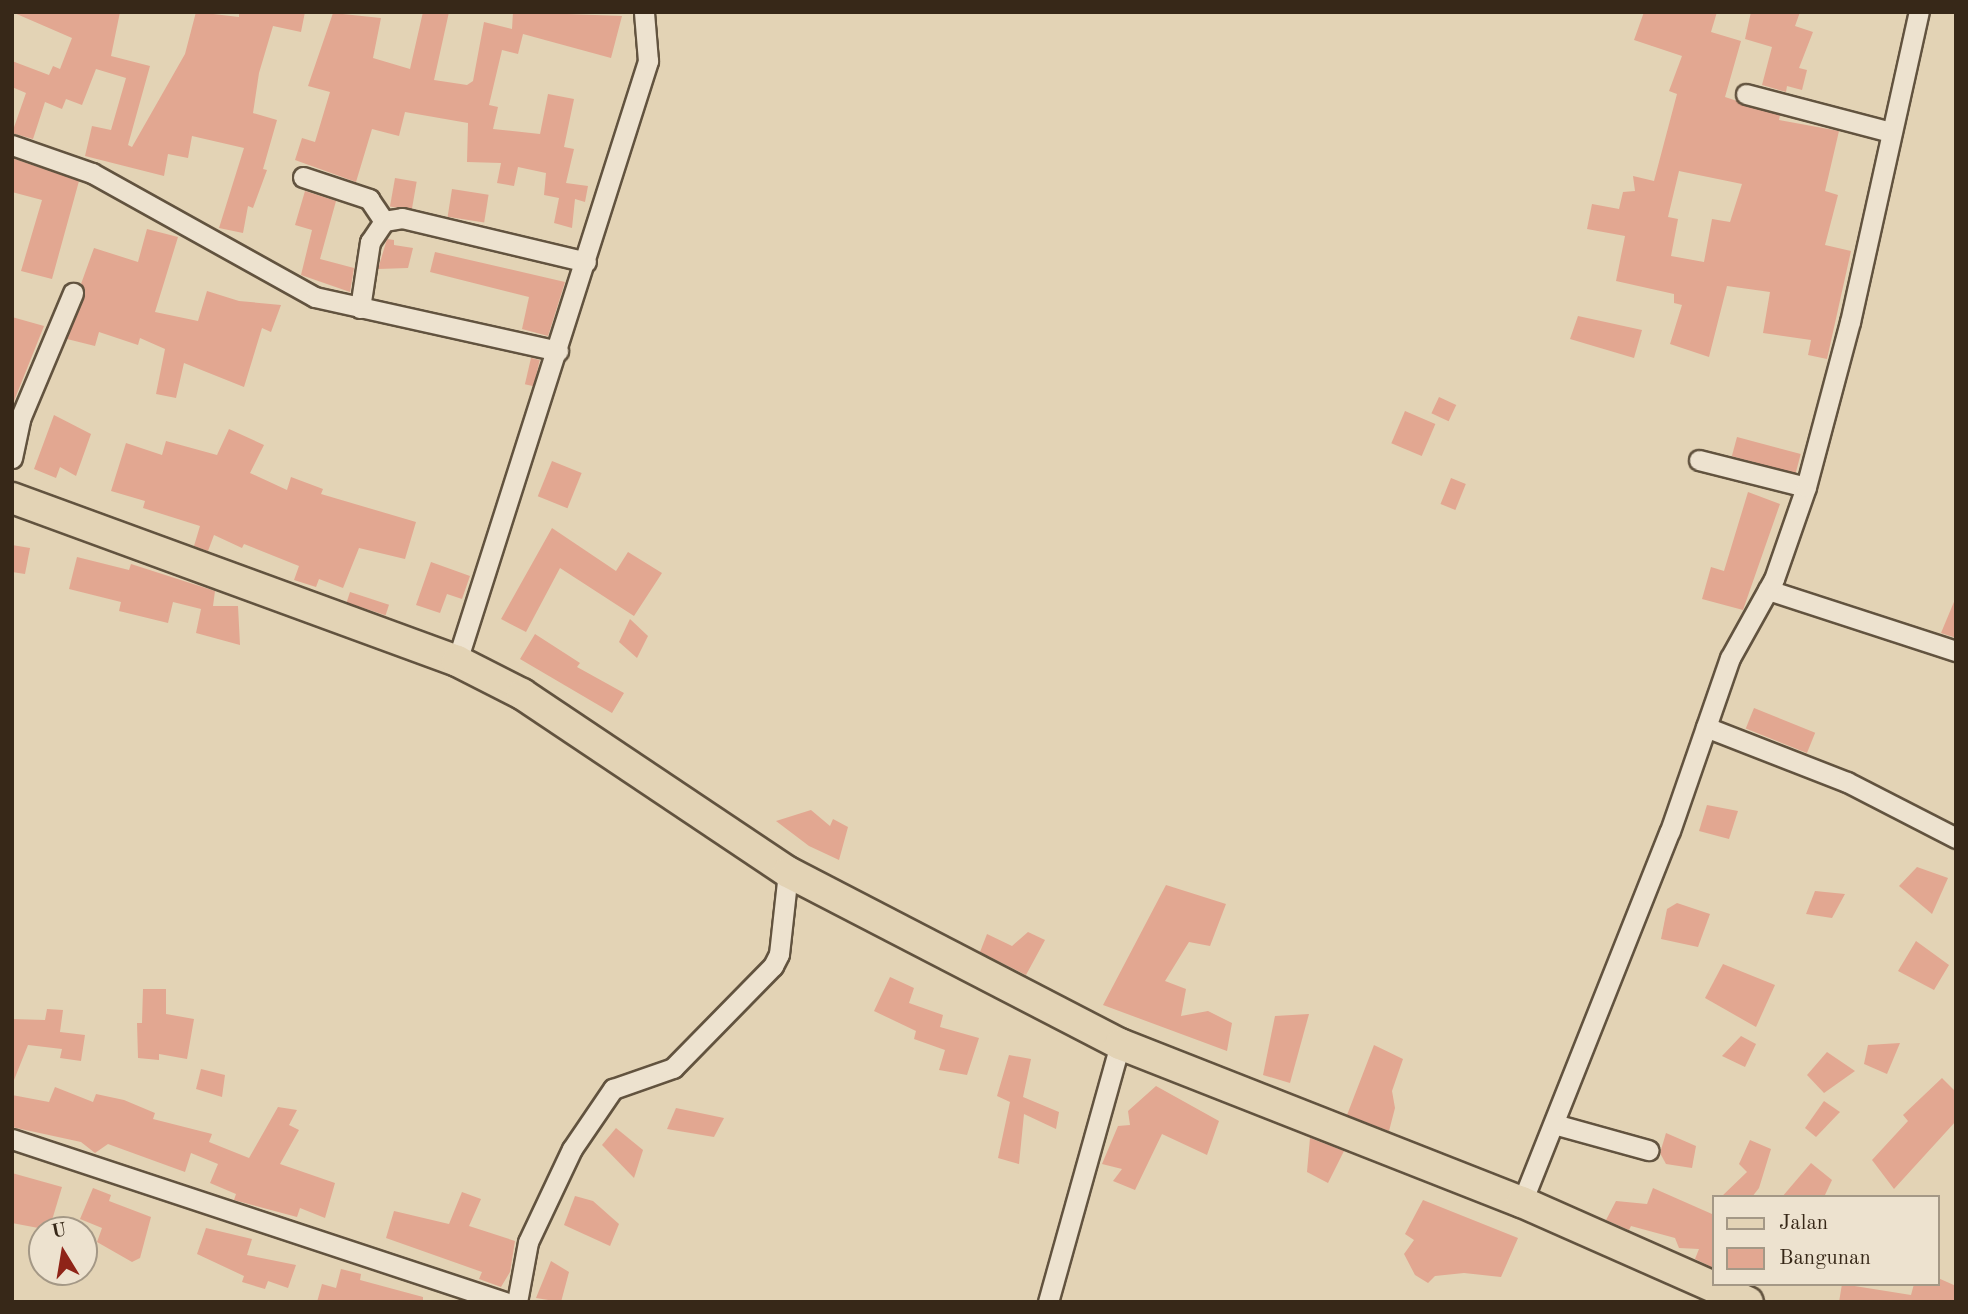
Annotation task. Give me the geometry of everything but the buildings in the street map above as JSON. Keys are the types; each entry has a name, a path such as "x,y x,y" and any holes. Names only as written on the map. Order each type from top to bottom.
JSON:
{"main road":[{"path":"12,498 457,661 522,694 788,872 1120,1044 1522,1202 1748,1302"}],"street":[{"path":"457,661 558,351 648,61 644,12"},
{"path":"1522,1202 1555,1124 1730,658 1768,590 1806,487 1850,322 1919,12"},
{"path":"1746,94 1891,132"},
{"path":"12,145 92,173 315,297 558,351"},
{"path":"303,177 365,197 384,221"},
{"path":"360,308 370,242 384,221 402,218 586,262"},
{"path":"12,458 20,419 73,293"},
{"path":"1699,460 1806,487"},
{"path":"1768,590 1956,651"},
{"path":"1706,727 1847,782 1956,838"},
{"path":"517,1302 528,1242 572,1149 613,1089 673,1068 773,966 779,954 788,872"},
{"path":"1048,1302 1120,1044"},
{"path":"1555,1124 1648,1150"},
{"path":"12,1139 506,1302"}]}
